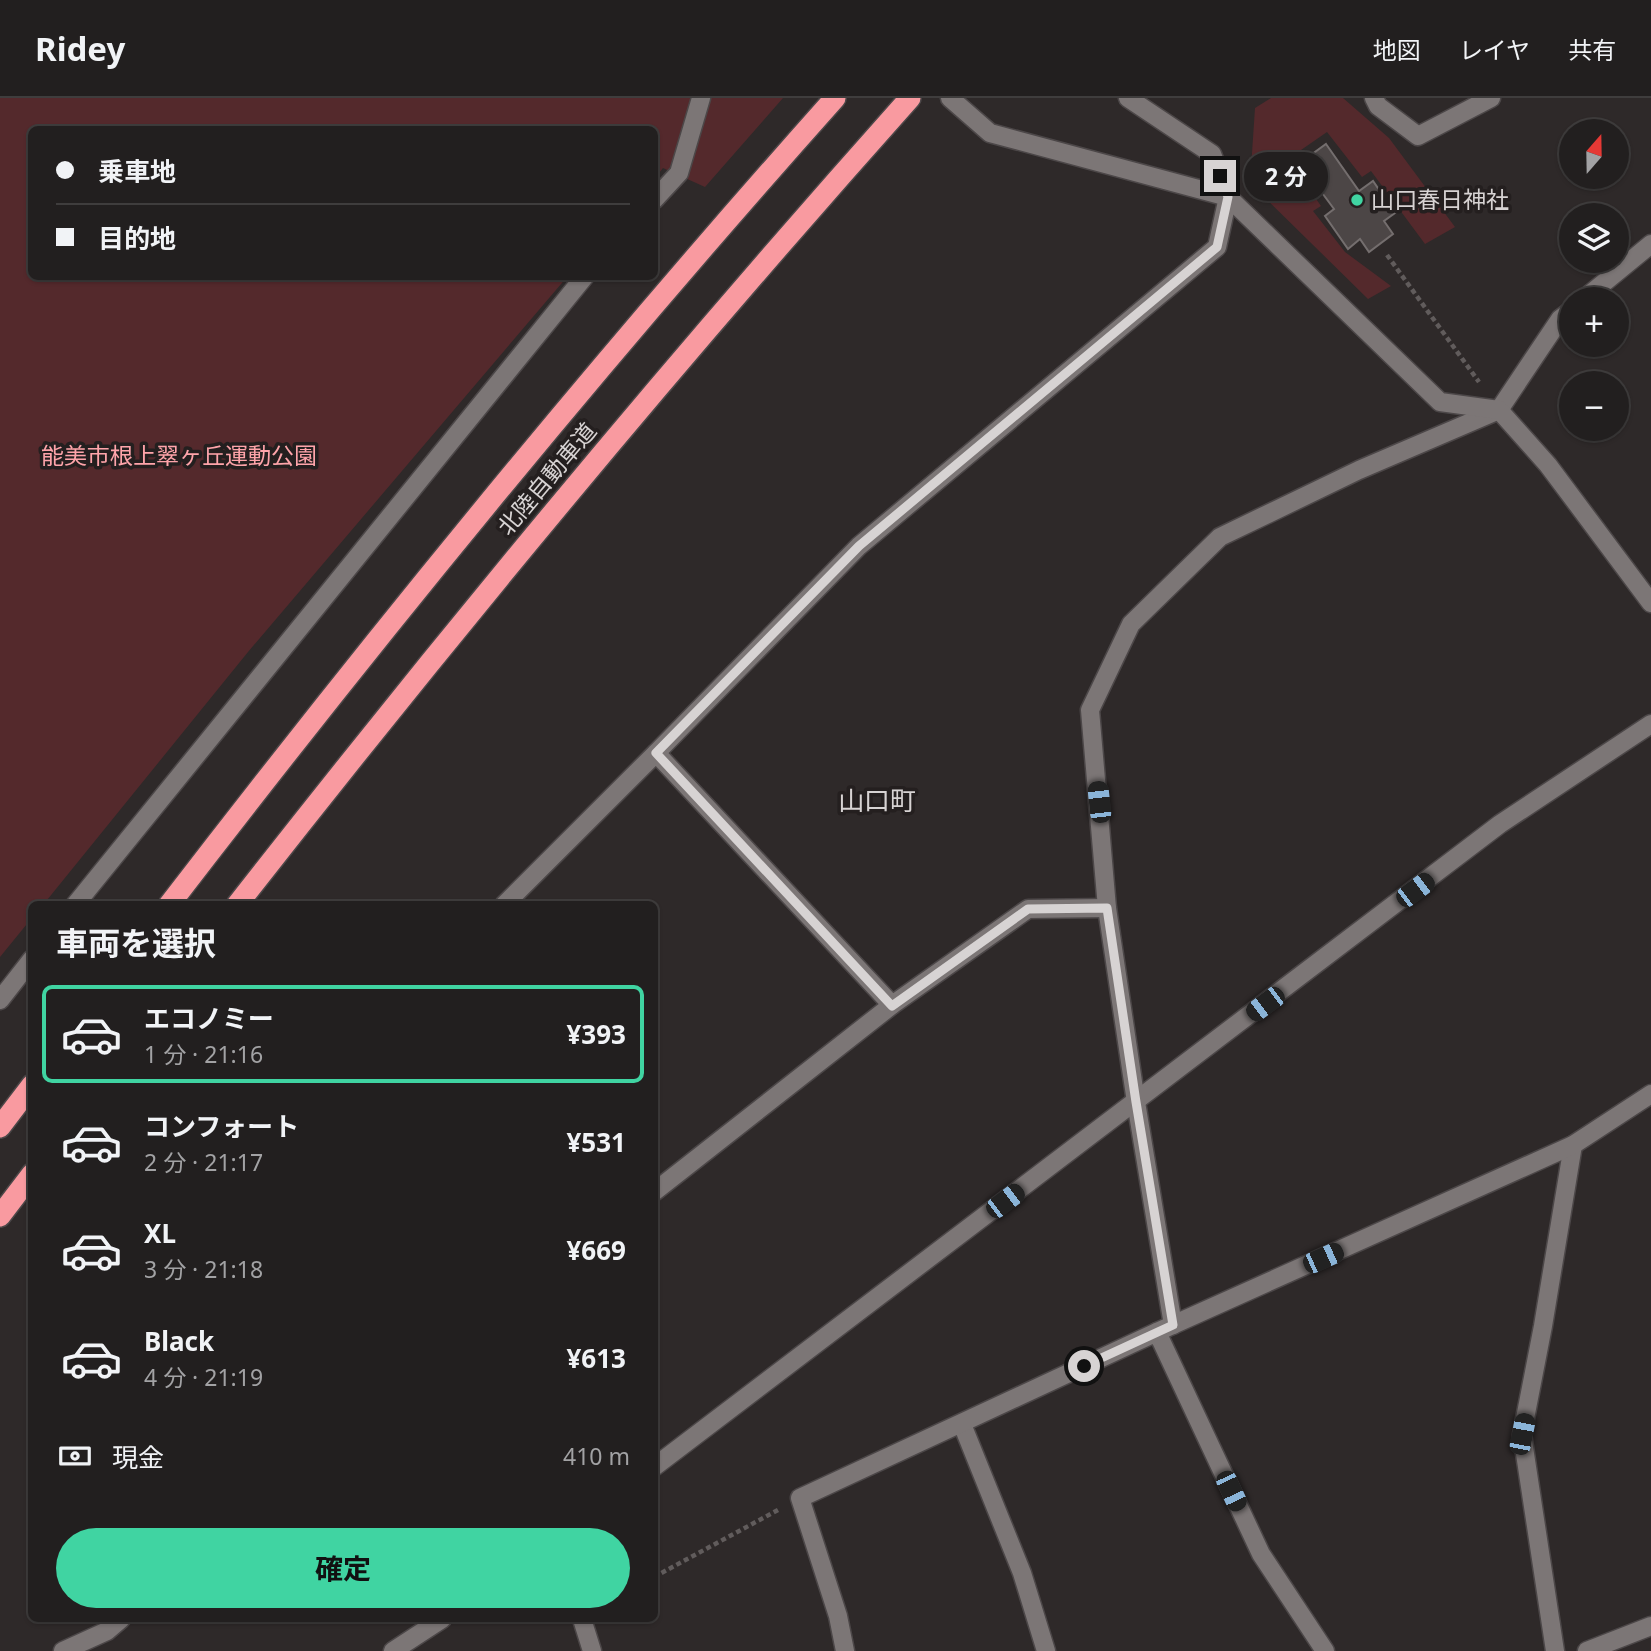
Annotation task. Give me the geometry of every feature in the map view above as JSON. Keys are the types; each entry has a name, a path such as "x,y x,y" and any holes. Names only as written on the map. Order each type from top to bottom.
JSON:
{"highway":[{"name":"北陸自動車道","path":"172,901 301,734 491,500 727,219 835,98"},
{"name":"北陸自動車道","path":"240,901 344,768 545,521 781,243 910,98"},
{"path":"0,1127 28,1090"},
{"path":"0,1216 28,1179"}],"street":[{"path":"658,196 679,173 701,98"},
{"path":"950,98 990,133 1228,197"},
{"path":"1128,98 1212,154 1228,197 1440,402 1499,410 1548,465 1651,603"},
{"path":"1374,98 1378,106 1418,136 1491,98"},
{"path":"509,901 859,546 1217,247 1228,197"},
{"path":"1599,287 1651,244"},
{"path":"78,901 582,280"},
{"path":"1325,1651 1261,1554 1165,1328 1136,1102 1107,908 1102,824 1090,710 1131,624 1220,537 1359,470 1499,410 1559,320"},
{"path":"658,1464 1500,824 1651,724"},
{"path":"656,753 892,1006"},
{"path":"658,1189 892,1006 1028,909 1107,908"},
{"path":"0,1000 28,964"},
{"path":"845,1651 838,1616 800,1498 1165,1328 1573,1145 1651,1094"},
{"path":"1555,1651 1522,1434 1573,1145"},
{"path":"962,1424 1022,1573 1046,1651"},
{"path":"63,1651 107,1631 118,1622"},
{"path":"393,1651 437,1622"},
{"path":"583,1622 592,1651"},
{"path":"1587,1651 1651,1626"}],"path":[{"path":"1387,256 1499,410"},
{"path":"658,1575 800,1498"}],"green space":[{"name":"能美市根上翠ヶ丘運動公園","path":"0,98 783,98 705,187 663,168 658,174 658,126 28,126 28,280 564,280 248,652 46,901 28,901 28,923 0,957"},
{"path":"1271,98 1343,98 1389,138 1455,227 1425,244 1371,171 1362,177 1327,132 1288,159 1321,206 1313,211 1345,252 1391,286 1368,299 1250,183 1255,108"}],"building":[{"name":"山口春日神社","path":"1326,144 1359,191 1373,181 1395,213 1384,221 1393,234 1369,252 1360,239 1348,249 1325,216 1334,209 1300,163"}],"place":[{"name":"山口春日神社","path":"1357,200"}],"district":[{"name":"山口町","path":"877,801"}],"route":[{"path":"1084,1366 1173,1325 1107,908 1028,909 892,1006 656,753 859,546 1217,247 1228,197 1220,176"}]}
